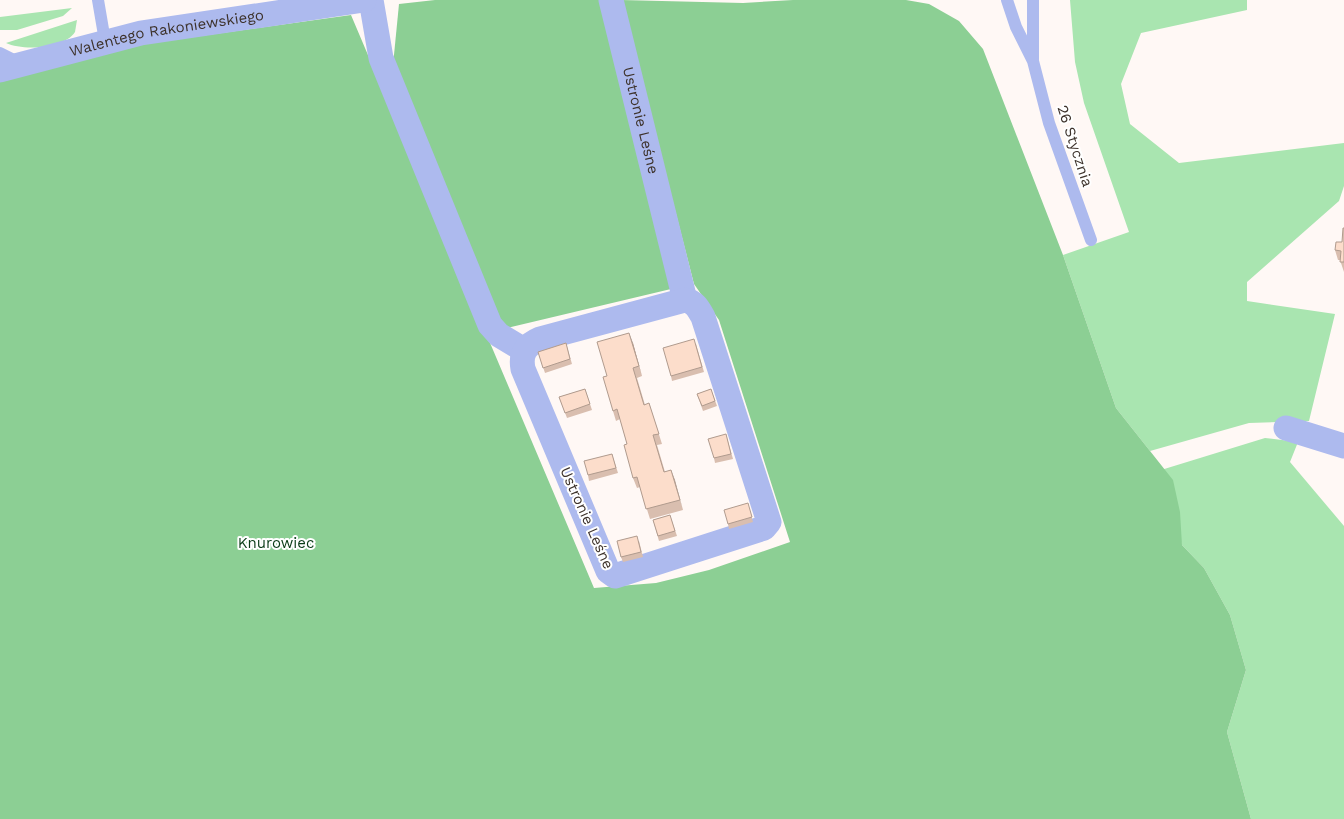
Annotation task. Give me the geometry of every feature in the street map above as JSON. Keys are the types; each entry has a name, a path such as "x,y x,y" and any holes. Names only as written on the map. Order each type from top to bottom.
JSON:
{"street":[{"name":"Walentego Rakoniewskiego","path":"7,62 158,30 364,0"},
{"path":"371,0 381,58 490,325 499,335 524,350 540,339 685,300"},
{"name":"Ustronie Leśne","path":"524,350 522,361 527,378 608,571 612,575 619,576 764,528 769,522 703,317 698,307 692,302 685,300 611,0"},
{"path":"1286,428 1344,446"}],"lane":[{"path":"98,0 105,40"},
{"name":"26 Stycznia","path":"1007,0 1016,27 1033,62 1049,123 1091,240"},
{"name":"26 Stycznia","path":"1033,0 1035,22 1033,62"}],"green space":[{"path":"435,0 599,0 671,289 498,330 393,65 399,4"},
{"name":"Knurowiec","path":"621,0 743,3 793,0 906,0 929,4 959,21 983,49 1063,255 1116,408 1173,480 1180,512 1182,545 1204,568 1230,615 1246,670 1227,732 1251,819 0,819 0,80 106,49 351,15 594,588 656,583 709,570 790,542 719,320 694,284"},
{"path":"1070,0 1247,0 1247,10 1141,33 1121,84 1130,124 1179,163 1344,143 1344,186 1339,201 1247,282 1247,301 1335,314 1309,421 1249,423 1150,451 1116,408 1063,255 1129,232 1084,103 1075,62"},
{"path":"72,8 63,16 17,30 0,30 0,17"},
{"path":"77,20 75,32 70,38 53,45 32,48 13,46 6,43"},
{"path":"1265,438 1298,442 1290,462 1344,526 1344,819 1251,819 1227,732 1246,670 1230,615 1204,568 1182,545 1161,470"}],"building":[{"path":"1343,228 1344,262 1340,262 1341,251 1335,250 1336,242 1342,242"},
{"path":"629,333 639,366 633,368 644,405 649,403 659,434 653,435 664,472 671,470 680,500 646,509 637,477 633,478 624,445 627,444 617,409 613,411 603,377 607,376 597,342"},
{"path":"694,339 702,367 671,376 663,348"},
{"path":"566,343 570,359 543,368 538,352"},
{"path":"585,389 590,404 565,413 559,397"},
{"path":"711,389 715,401 702,406 697,394"},
{"path":"726,434 731,454 714,458 708,439"},
{"path":"612,454 616,468 588,475 584,461"},
{"path":"748,503 752,517 728,524 724,510"},
{"path":"670,515 675,531 658,536 653,520"},
{"path":"637,536 641,552 621,557 617,541"}]}
